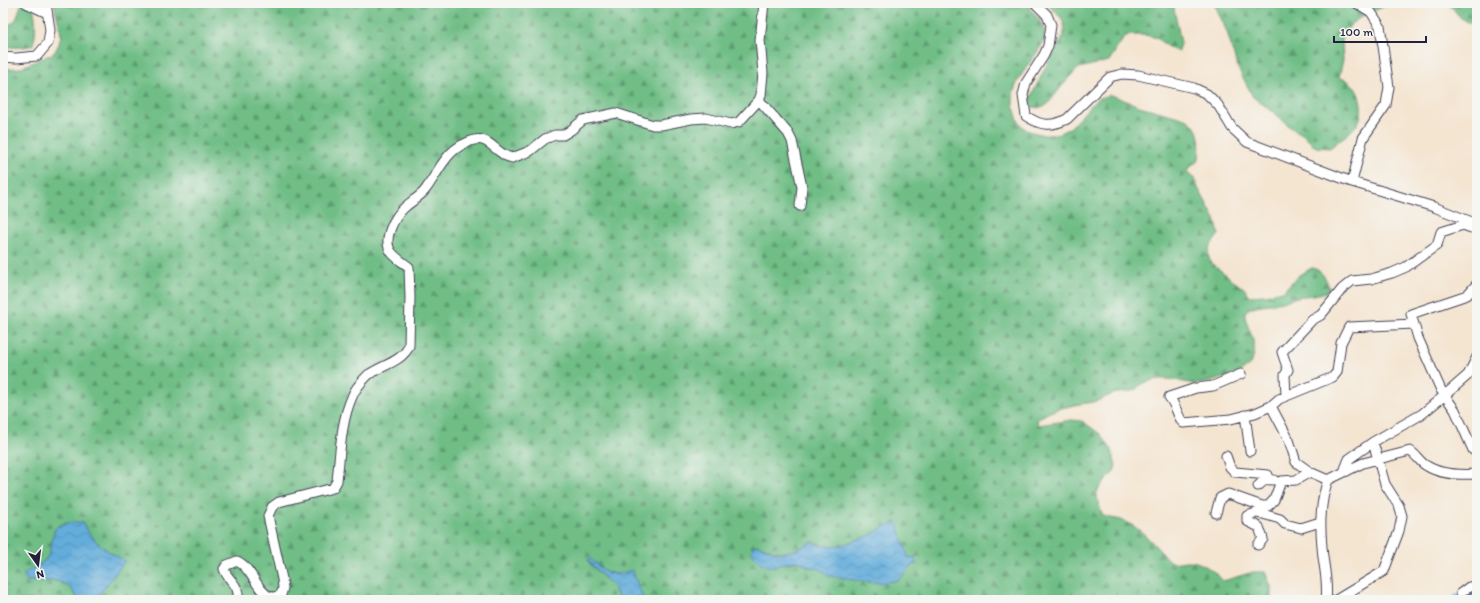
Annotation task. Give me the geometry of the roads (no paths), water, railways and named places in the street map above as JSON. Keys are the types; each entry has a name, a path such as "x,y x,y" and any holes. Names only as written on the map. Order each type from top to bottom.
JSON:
{"street":[{"path":"26,3 47,13"},
{"path":"3,57 16,58 37,56 48,43 50,30 46,3"},
{"path":"238,600 239,593 236,585 224,569 227,565 237,561 242,563 248,569 262,590 268,596 273,597 281,595 283,588 282,579 268,516 272,507 279,502 333,488 337,481 345,418 352,396 360,383 369,374 401,357 407,352 410,346 409,267 392,254 389,248 388,239 396,219 404,208 425,190 449,154 475,140 482,140 490,143 503,154 512,158 530,151 545,139 563,135 572,130 583,120 616,113 653,125 706,118 731,124 739,122 762,95 763,73 760,40 764,3"},
{"path":"1035,3 1047,16 1051,25 1048,46 1026,83 1023,95 1026,116 1034,121 1043,124 1058,124 1067,119 1110,77 1122,74 1138,75 1194,88 1207,94 1218,105 1232,128 1247,142 1352,182 1434,207 1477,224"},
{"path":"1352,182 1363,138 1386,105 1389,87 1380,26 1371,12 1356,3"},
{"path":"759,100 788,133 792,141 802,187 800,206"},
{"path":"1286,396 1285,375 1288,370 1282,352 1312,320 1321,315 1342,289 1352,281 1378,277 1392,273 1406,266 1436,245 1441,232 1463,225 1477,230"},
{"path":"1477,284 1467,295 1412,314 1418,338 1440,390 1455,410 1473,450 1477,452"},
{"path":"1241,374 1213,386 1196,388 1169,398 1175,404 1179,418 1183,422 1231,419 1271,406 1279,399 1333,377 1337,372 1341,343 1349,327 1414,324"},
{"path":"1347,470 1345,469 1349,458 1373,442 1422,414 1468,374 1477,357"},
{"path":"1271,406 1289,440 1296,462 1310,472 1328,480"},
{"path":"1245,415 1250,451"},
{"path":"1336,600 1384,571 1399,531 1402,516 1399,506 1385,484 1379,458 1373,442"},
{"path":"1326,600 1327,589 1320,522 1323,494 1328,480 1363,463 1410,451 1414,453 1426,466 1442,472 1460,475 1477,474"},
{"path":"1226,456 1230,467 1235,472 1268,475 1268,479"},
{"path":"1258,486 1263,481 1268,479 1281,481 1296,480 1310,472"},
{"path":"1258,545 1263,539 1259,527 1247,521 1247,516 1266,510 1274,500 1281,481"},
{"path":"1216,513 1220,498 1228,494 1262,506 1285,524 1301,528 1320,522"},
{"path":"1461,594 1469,587 1477,585"},
{"path":"1470,600 1477,597"}],"water":[{"path":"73,522 82,522 100,545 125,561 95,600 78,600 71,588 58,581 29,581 25,579 24,574 42,563 49,555 56,528 60,525"},
{"path":"897,522 909,558 914,557 917,564 894,581 876,582 828,576 822,570 807,567 804,563 795,561 770,567 761,563 753,555 752,551 753,546 758,545 779,553 797,550 812,542 821,546 837,546 869,536 884,527"},
{"path":"588,559 591,559 605,571 613,574 632,570 644,600 640,598 618,597 614,587 588,561"}],"waterway":[{"path":"1458,600 1477,591"}]}
